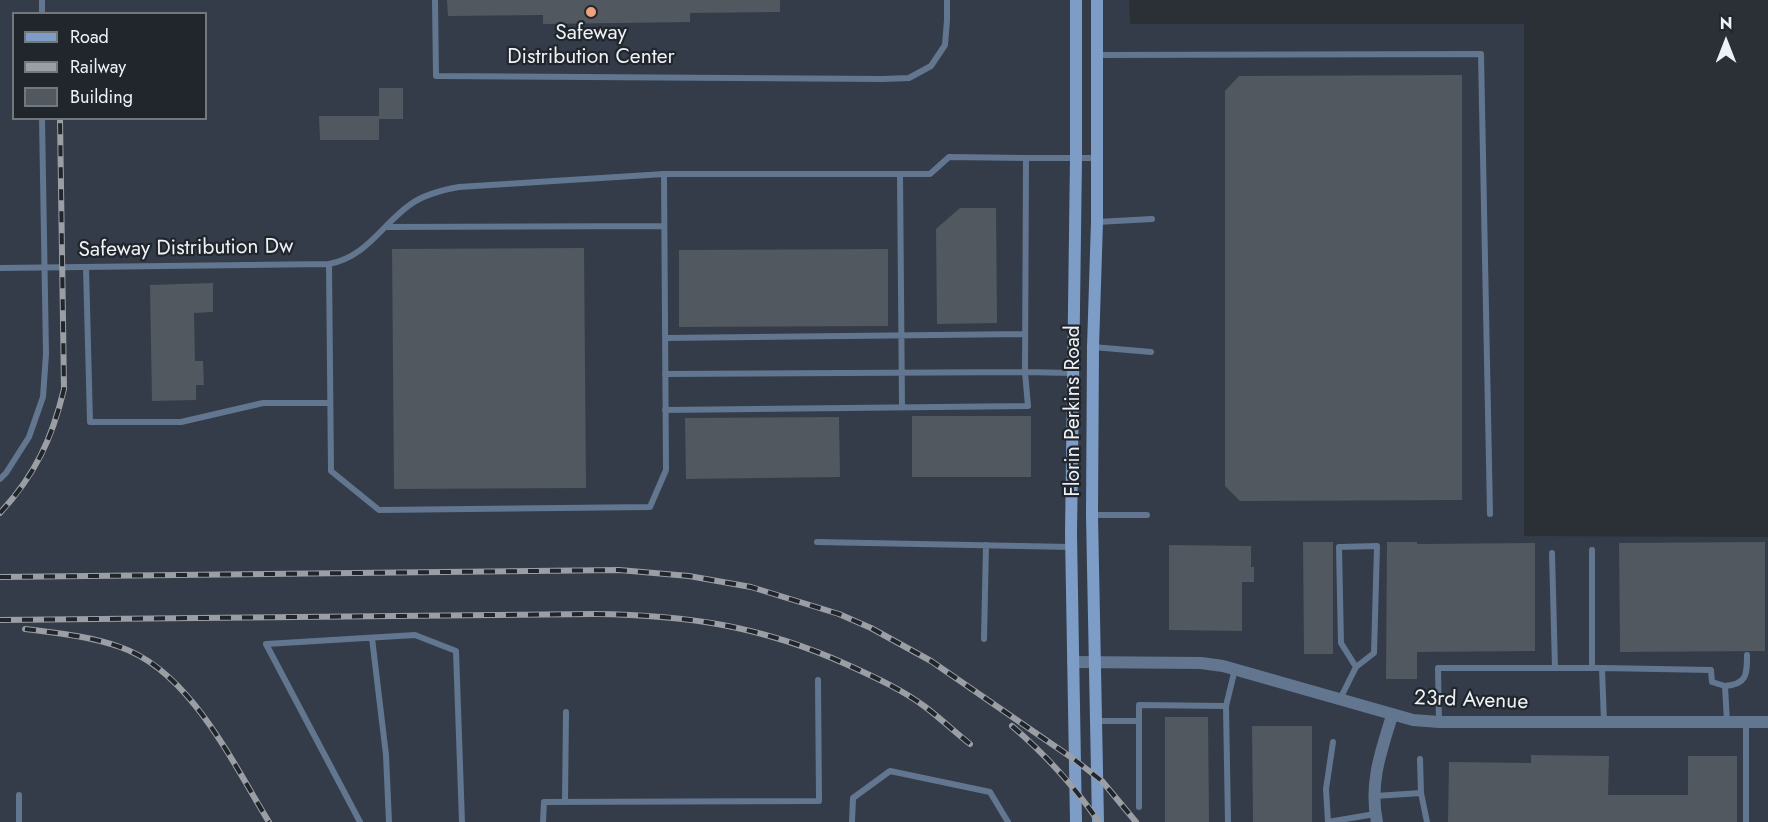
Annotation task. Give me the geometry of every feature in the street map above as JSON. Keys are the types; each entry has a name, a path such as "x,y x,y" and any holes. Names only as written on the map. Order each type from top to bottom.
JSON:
{"main road":[{"name":"Florin Perkins Road","path":"1076,0 1071,547 1076,822"},
{"name":"Florin Perkins Road","path":"1097,0 1097,222 1093,347 1092,514 1098,822"}],"street":[{"name":"23rd Avenue","path":"1073,662 1201,663 1235,669 1392,716 1413,720 1439,722 1768,722"},
{"path":"1376,818 1374,796 1377,762 1392,716"}],"lane":[{"path":"435,0 436,76 909,78 931,66 945,45 947,0"},
{"path":"1097,54 1481,54 1490,514"},
{"path":"0,479 29,437 43,397 46,354 42,120"},
{"path":"664,174 666,470 650,507 379,510 331,471 329,264 351,258 418,199 451,188 664,174 930,174 949,157 1096,158"},
{"path":"665,410 1028,406 1025,372 1026,158"},
{"path":"900,174 902,407"},
{"path":"1097,222 1152,219"},
{"path":"387,227 664,226"},
{"name":"Safeway Distribution Dw","path":"0,268 329,264"},
{"path":"86,267 90,422 181,422 263,404 329,403"},
{"path":"665,338 1025,334"},
{"path":"1093,347 1151,352"},
{"path":"665,374 1072,373"},
{"path":"1092,514 1146,515"},
{"path":"817,542 1071,547"},
{"path":"984,639 986,545"},
{"path":"1340,700 1356,667 1374,653 1377,546 1339,548 1341,643 1356,667"},
{"path":"1592,550 1592,668"},
{"path":"1552,553 1554,668"},
{"path":"360,822 266,644 415,635 456,651 462,822"},
{"path":"372,638 386,755 389,822"},
{"path":"1439,722 1438,669 1711,670 1712,682 1725,686 1740,683 1744,678 1747,671 1747,655"},
{"path":"1602,668 1604,722"},
{"path":"1228,822 1226,706 1235,669"},
{"path":"543,822 543,802 819,801 818,680"},
{"path":"1725,686 1727,722"},
{"path":"1139,807 1139,705 1226,706"},
{"path":"565,801 566,712"},
{"path":"1096,722 1139,721"},
{"path":"1746,722 1746,822"},
{"path":"1333,742 1326,789 1328,822 1376,818"},
{"path":"1420,759 1421,793 1427,822"},
{"path":"852,822 853,798 890,771 990,792 1008,822"},
{"path":"1374,796 1421,793"},
{"path":"19,795 19,822"}],"shaded area":[{"path":"0,0 1129,0 1130,24 1524,24 1524,536 1768,537 1768,822 0,822"}],"building":[{"name":"Safeway Distribution Center","path":"447,0 780,0 780,12 690,13 690,22 543,24 543,15 448,16"},
{"path":"1462,75 1462,500 1240,501 1225,486 1225,91 1239,76"},
{"path":"379,88 403,88 403,119 379,119"},
{"path":"319,116 379,116 379,140 320,140"},
{"path":"960,208 996,208 997,323 937,324 936,229"},
{"path":"584,248 586,488 394,489 392,249"},
{"path":"888,249 888,326 679,327 679,250"},
{"path":"213,283 213,312 194,313 195,361 203,361 204,385 196,385 196,400 152,401 150,285"},
{"path":"912,416 1031,416 1031,477 912,477"},
{"path":"839,417 840,477 686,479 685,418"},
{"path":"1303,542 1333,542 1333,654 1304,654"},
{"path":"1387,542 1535,543 1535,651 1417,652 1417,679 1386,679"},
{"path":"1765,542 1765,651 1620,652 1619,543"},
{"path":"1169,545 1251,546 1254,582 1242,582 1242,631 1169,630"},
{"path":"1165,717 1208,717 1209,822 1165,822"},
{"path":"1252,726 1312,726 1312,822 1253,822"},
{"path":"1531,755 1609,756 1608,795 1688,795 1688,756 1737,756 1737,822 1448,822 1449,762 1531,763"}],"railway":[{"path":"0,513 23,485 41,456 54,424 64,389 60,120"},
{"path":"0,577 619,570 689,576 751,587 839,614 871,628 931,661 1102,781 1136,822"},
{"path":"0,620 594,614 693,620 755,632 848,665 915,700 970,744"},
{"path":"25,629 108,643 145,659 168,676 207,721 269,822"},
{"path":"1012,726 1059,771 1099,822"}],"place":[{"name":"Safeway Distribution Center","path":"591,12"}]}
